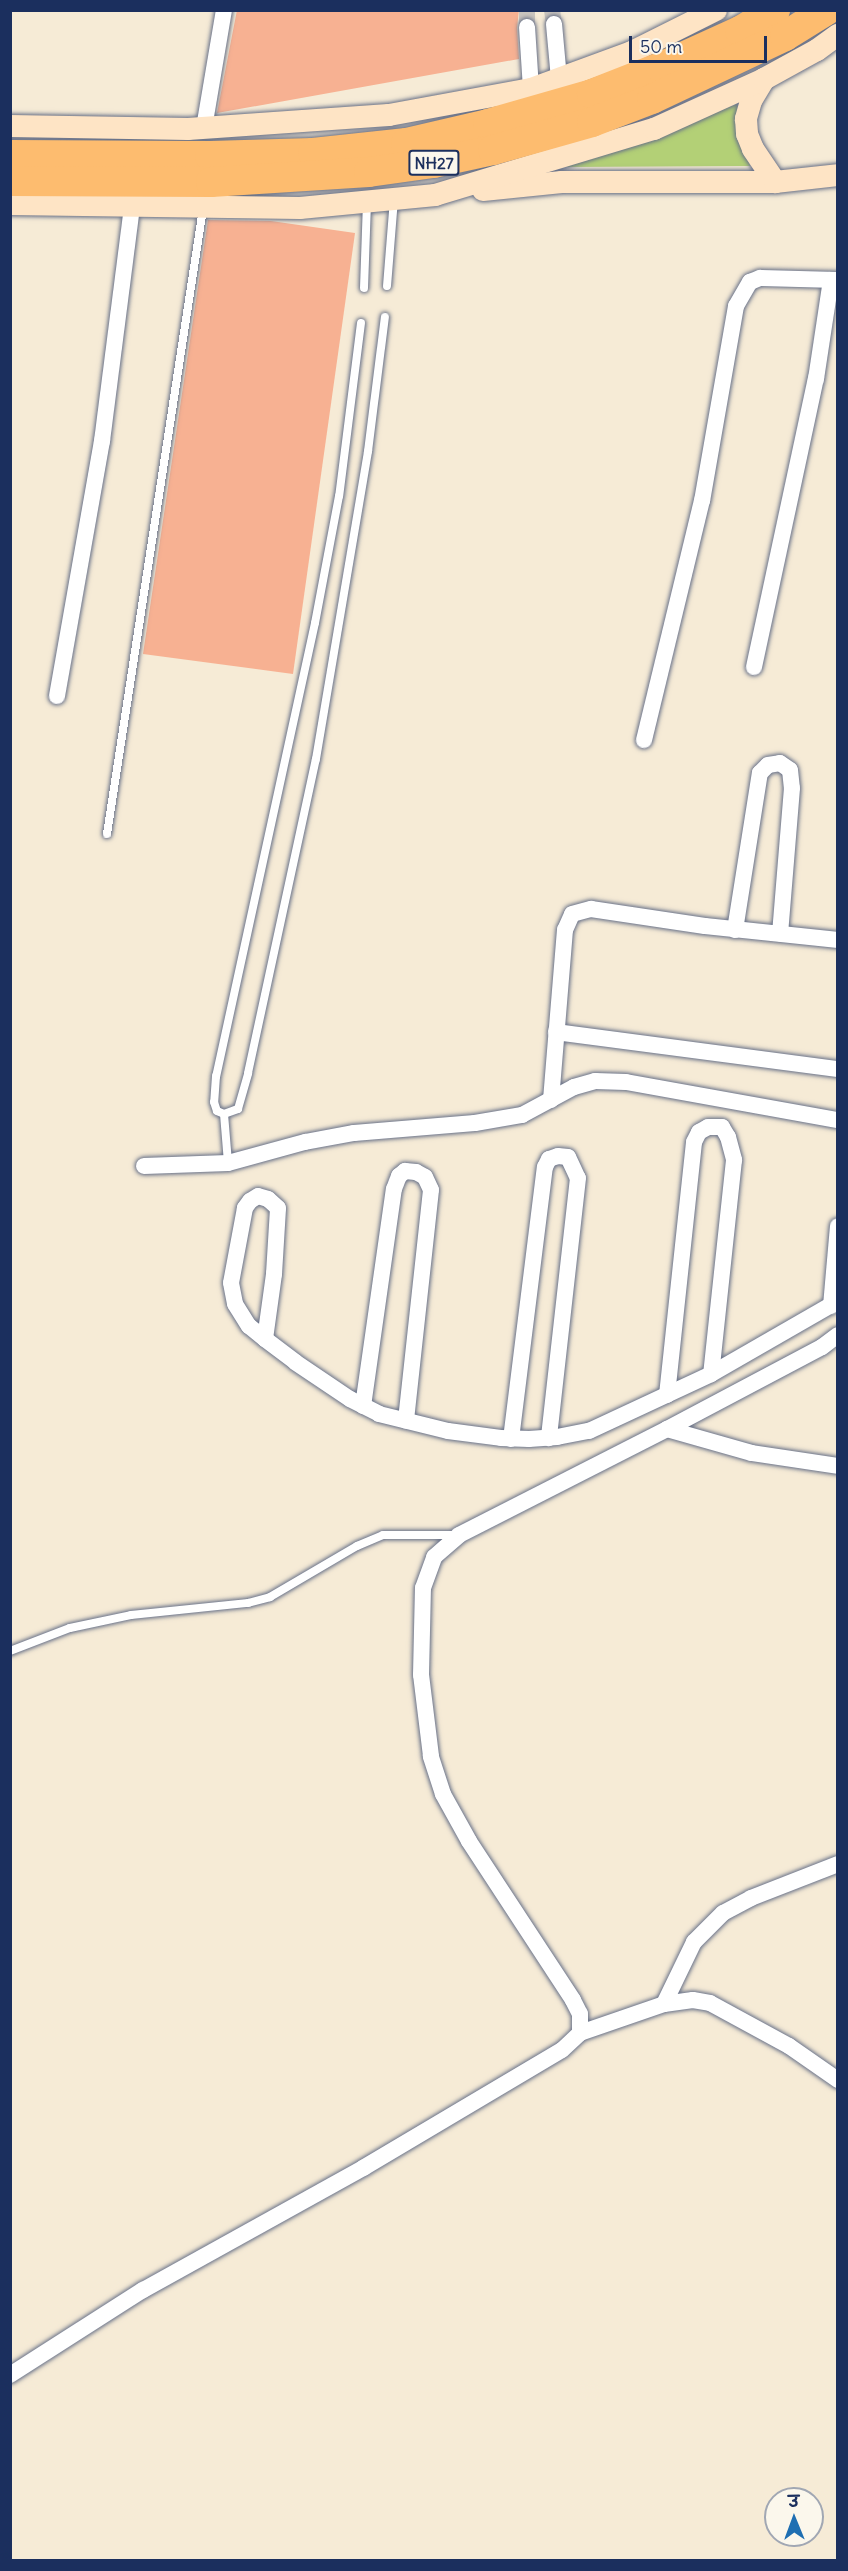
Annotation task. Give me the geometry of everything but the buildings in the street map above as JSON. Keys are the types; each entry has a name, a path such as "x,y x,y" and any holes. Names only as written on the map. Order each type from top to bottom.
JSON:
{"highway":[{"name":"NH27","path":"10,155 222,156 313,153 406,143 488,124 592,94 662,67 740,31 775,10"},
{"name":"NH27","path":"10,181 210,182 346,174 433,163 515,144 592,122 632,107 719,70 785,36 826,10"}],"street":[{"path":"204,128 224,10"},
{"path":"10,126 204,128 389,115 531,89 632,52 716,10"},
{"path":"554,24 559,79"},
{"path":"527,27 531,89"},
{"path":"435,195 654,129 764,79 817,50 837,35"},
{"path":"764,79 751,100 746,119 747,134 753,149 775,182"},
{"path":"10,204 300,208 562,182 775,182 837,175"},
{"path":"810,178 837,181"},
{"path":"57,696 102,441 132,206"},
{"path":"644,740 702,501 736,306 750,282 760,278 834,280 816,379 754,667"},
{"path":"735,930 760,773 768,765 780,763 790,770 792,789 780,934"},
{"path":"551,1100 565,930 572,914 591,909 735,930 837,940"},
{"path":"556,1032 837,1069"},
{"path":"144,1166 228,1163 305,1142 354,1132 474,1123 522,1115 574,1087 595,1081 626,1082 837,1120"},
{"path":"667,1395 694,1142 699,1132 708,1127 722,1127 728,1137 734,1160 711,1374"},
{"path":"511,1439 545,1167 549,1159 558,1156 568,1157 578,1179 549,1438"},
{"path":"363,1406 394,1189 399,1176 405,1171 416,1172 425,1177 431,1190 405,1420"},
{"path":"265,1338 274,1274 278,1208 268,1199 258,1196 245,1208 231,1283 235,1304 249,1326 320,1380 379,1414 448,1431 511,1439 549,1438 589,1431 711,1374 834,1304 837,1226"},
{"path":"580,2033 580,2014 577,2007 469,1841 443,1794 431,1756 420,1675 423,1588 434,1557 459,1535 668,1429 822,1347 837,1335"},
{"path":"668,1429 752,1453 837,1466"},
{"path":"664,2004 694,1942 723,1913 751,1898 837,1864"},
{"path":"10,2376 143,2290 373,2162 562,2050 580,2033 664,2004 693,2000 710,2003 789,2046 837,2080"}],"lane":[{"path":"387,286 394,199"},
{"path":"364,288 367,201"},
{"path":"107,834 203,207"},
{"path":"361,323 339,496 319,600 265,860 216,1076 214,1102 217,1111 224,1114 238,1109 248,1072 316,759 368,451 385,317"},
{"path":"224,1114 228,1163"},
{"path":"10,1651 70,1628 131,1615 248,1603 270,1597 357,1546 382,1535 459,1535"}],"green space":[{"path":"737,104 750,166 563,167"}],"tunnel":[{"path":"527,10 527,27"},
{"path":"552,10 554,24"}]}
